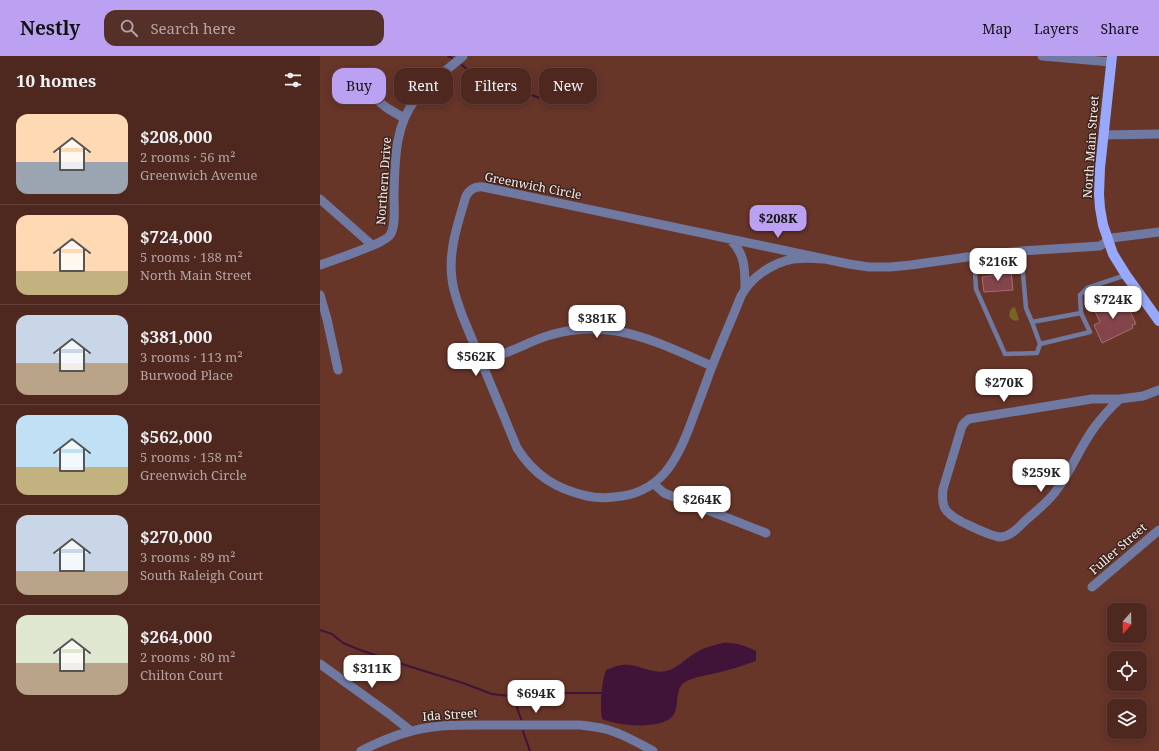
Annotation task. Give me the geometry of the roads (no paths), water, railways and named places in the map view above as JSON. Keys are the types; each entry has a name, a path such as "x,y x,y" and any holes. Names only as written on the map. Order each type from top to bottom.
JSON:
{"main road":[{"name":"North Main Street","path":"1111,59 1099,194 1103,225 1113,254 1159,321"}],"street":[{"name":"Northern Drive","path":"372,245 384,240 393,230 397,143 407,111 425,89 463,56"},
{"path":"1042,56 1111,59"},
{"path":"382,104 404,118"},
{"path":"1104,135 1159,134"},
{"name":"Greenwich Circle","path":"745,288 743,260 736,245 730,239 483,187 475,187 470,190 466,196 453,242 451,255 450,268 455,293 462,315 517,448 529,465 542,477 561,488 590,497 607,498 631,495 642,491 654,484 670,467 680,450 712,366 745,288 762,273 773,266 786,261 803,258 822,258"},
{"path":"320,199 372,245 320,265"},
{"path":"730,239 849,264 890,267 1021,251 1100,246 1112,238 1159,232"},
{"path":"320,296 327,319 338,370"},
{"path":"482,362 548,336 591,328 622,331 636,335 712,366"},
{"path":"1120,398 1105,413 1080,448 1066,477 1049,500 1007,535 998,537 970,526 948,514 943,505 942,489 962,426 969,419 1092,399 1144,396 1159,390"},
{"path":"654,484 664,493 766,533"},
{"name":"Fuller Street","path":"1092,587 1159,530"},
{"path":"320,664 388,712 411,731"},
{"name":"Ida Street","path":"361,751 399,734 447,725 580,725 606,729 653,751"}],"lane":[{"path":"974,256 976,289 1005,354 1037,352 1040,344 1026,308 1021,251"},
{"path":"1040,344 1090,332 1081,313 1080,295 1087,288 1126,275"},
{"path":"1032,322 1081,313"}],"waterway":[{"path":"448,56 452,58"},
{"path":"462,65 470,72 539,98"},
{"path":"320,630 332,634 343,643 360,650 463,683 492,694 529,696 555,693 604,693"},
{"path":"513,696 521,719"},
{"path":"523,731 530,751"}]}
